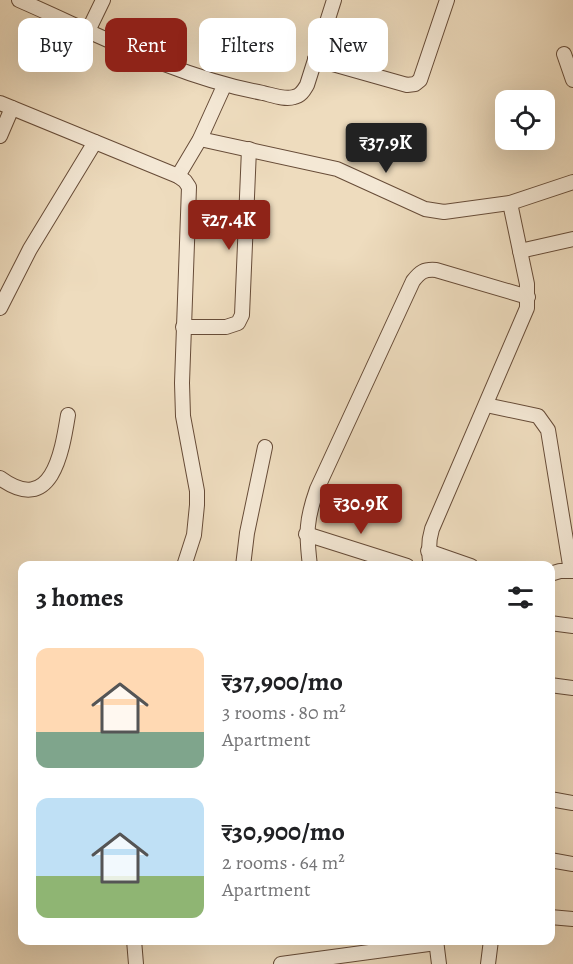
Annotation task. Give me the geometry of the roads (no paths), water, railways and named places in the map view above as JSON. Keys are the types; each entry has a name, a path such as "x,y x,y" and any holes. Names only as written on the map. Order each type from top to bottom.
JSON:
{"street":[{"path":"20,0 59,18"},
{"path":"93,21 103,0"},
{"path":"328,18 334,0"},
{"path":"363,72 407,85 415,84 420,80 447,0"},
{"path":"93,33 158,62 224,86 280,97 294,98 302,93 311,72"},
{"path":"564,54 573,80"},
{"path":"178,176 200,139 224,86"},
{"path":"0,136 6,106 178,176 189,187 183,327 183,416 197,491 197,505 194,535 186,561"},
{"path":"200,139 337,169 425,209 437,212 510,203 573,183"},
{"path":"0,308 30,249 95,142"},
{"path":"183,327 226,327 238,323 242,315 249,150"},
{"path":"430,561 428,551 432,529 527,309 527,284 510,203"},
{"path":"520,251 573,239"},
{"path":"309,561 306,534 309,512 317,489 412,281 421,271 436,270 528,297"},
{"path":"486,405 538,416 548,430 572,571 555,572"},
{"path":"0,478 10,486 21,490 30,489 48,481 58,464 68,415"},
{"path":"244,561 247,533 265,447"},
{"path":"306,534 391,561"},
{"path":"428,551 457,561"},
{"path":"555,624 573,626"},
{"path":"555,686 573,688"},
{"path":"555,800 573,803"},
{"path":"555,861 573,864"},
{"path":"555,917 573,919"},
{"path":"134,945 136,964"},
{"path":"281,964 415,945"},
{"path":"436,945 439,964"},
{"path":"488,964 490,945"}]}
